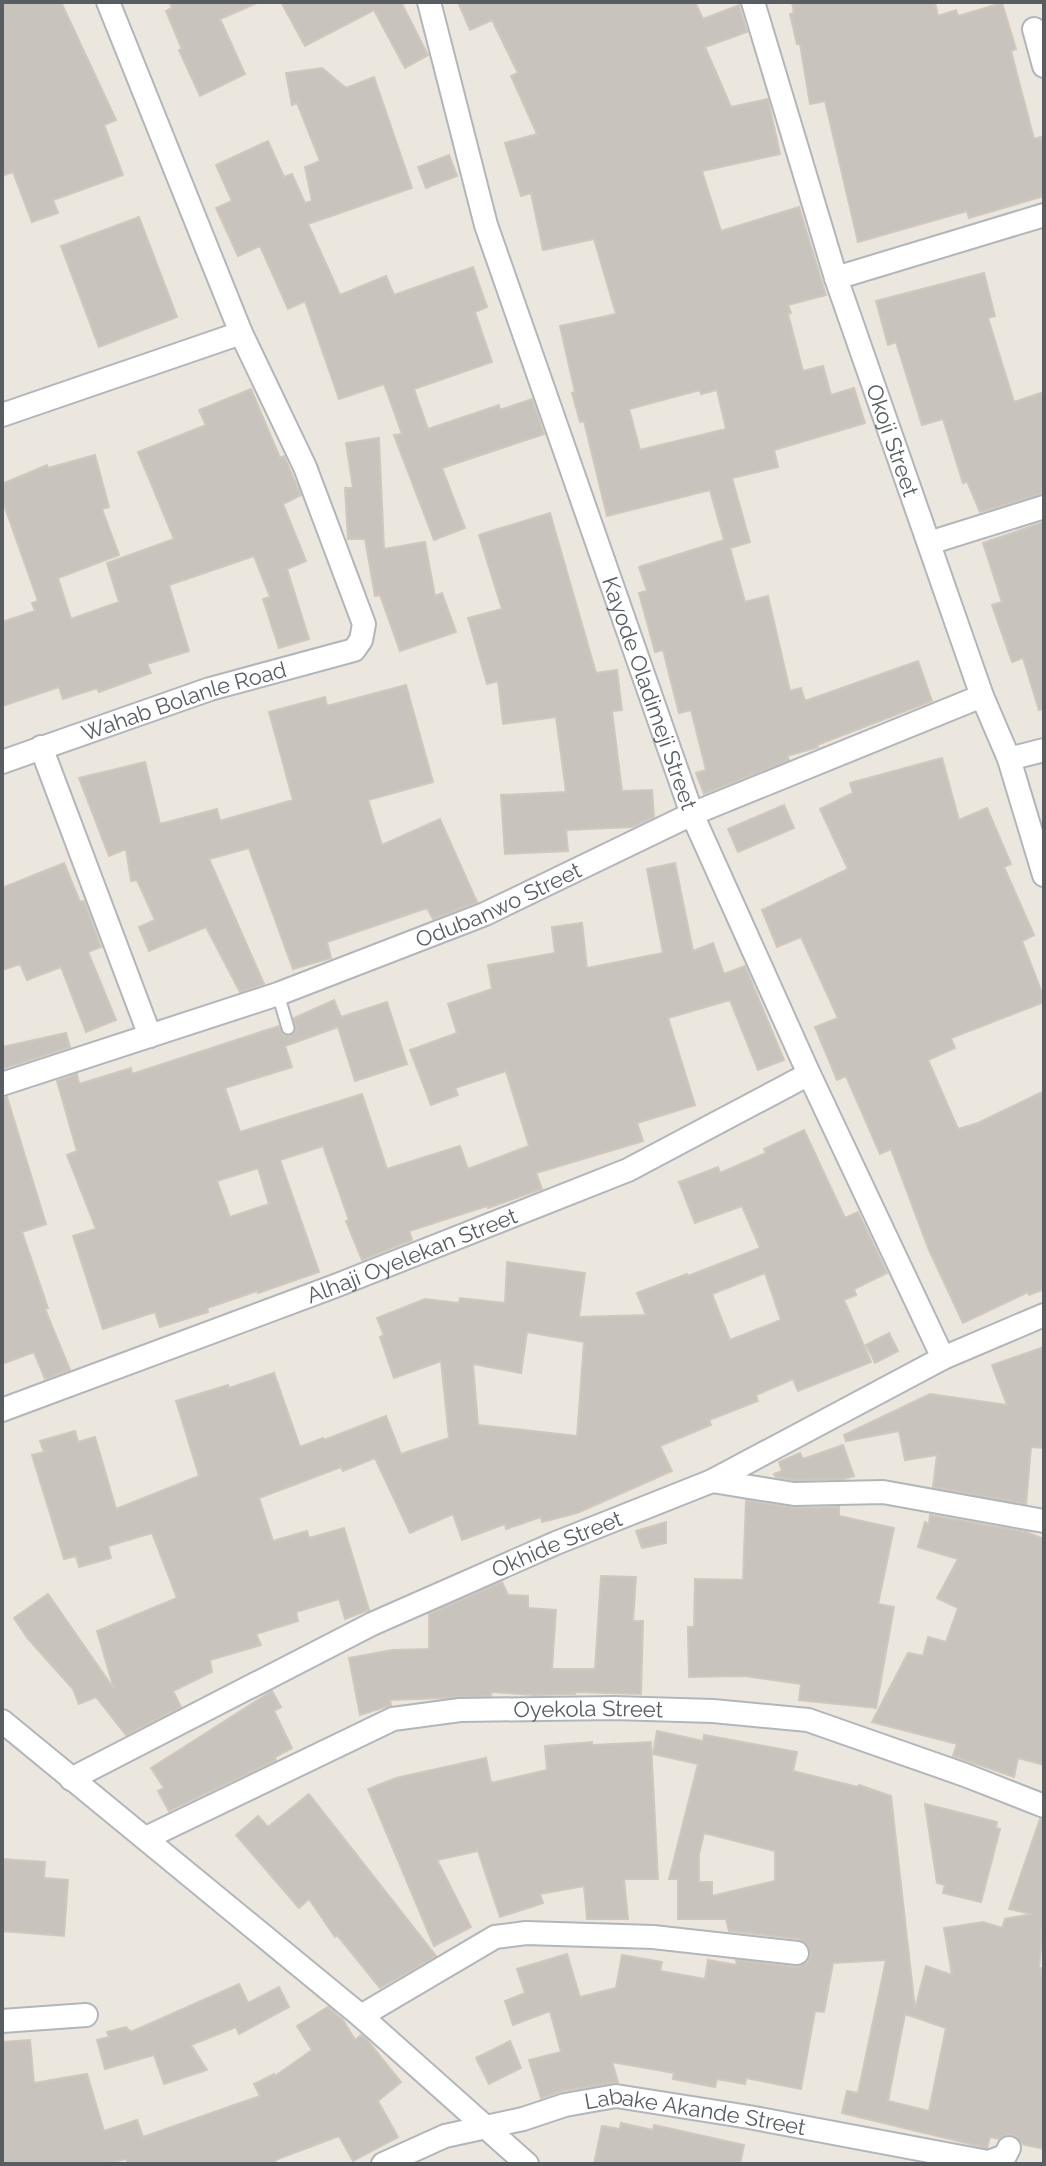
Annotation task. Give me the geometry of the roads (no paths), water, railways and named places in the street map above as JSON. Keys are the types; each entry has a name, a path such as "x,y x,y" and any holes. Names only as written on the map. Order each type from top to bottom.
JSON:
{"street":[{"path":"2,415 241,333 108,2"},
{"name":"Kayode Oladimeji Street","path":"429,2 486,225 692,814 809,1074 943,1358"},
{"name":"Okoji Street","path":"753,2 836,278 982,696 1009,759 1044,875"},
{"path":"1034,29 1044,66"},
{"path":"836,278 1044,215"},
{"name":"Wahab Bolanle Road","path":"2,762 210,689 354,650 361,640 364,624 305,467 241,333"},
{"path":"929,543 1044,507"},
{"name":"Odubanwo Street","path":"2,1084 278,994 485,914 692,814 982,696"},
{"path":"41,747 150,1036"},
{"path":"1009,759 1044,750"},
{"name":"Alhaji Oyelekan Street","path":"2,1410 335,1286 628,1170 809,1074"},
{"name":"Okhide Street","path":"71,1779 372,1624 556,1543 712,1481 943,1358 1044,1315"},
{"path":"712,1481 794,1494 883,1492 1044,1521"},
{"name":"Oyekola Street","path":"146,1838 393,1719 460,1710 614,1708 713,1711 808,1720 1044,1806"},
{"path":"2,1721 361,2016 527,2164"},
{"path":"361,2016 495,1937 526,1933 653,1937 797,1953"},
{"path":"2,2021 86,2015"},
{"name":"Labake Akande Street","path":"383,2164 445,2136 523,2119 565,2105 616,2096 749,2117 988,2162 1005,2156 1009,2148"}],"lane":[{"path":"278,994 288,1028"}]}
